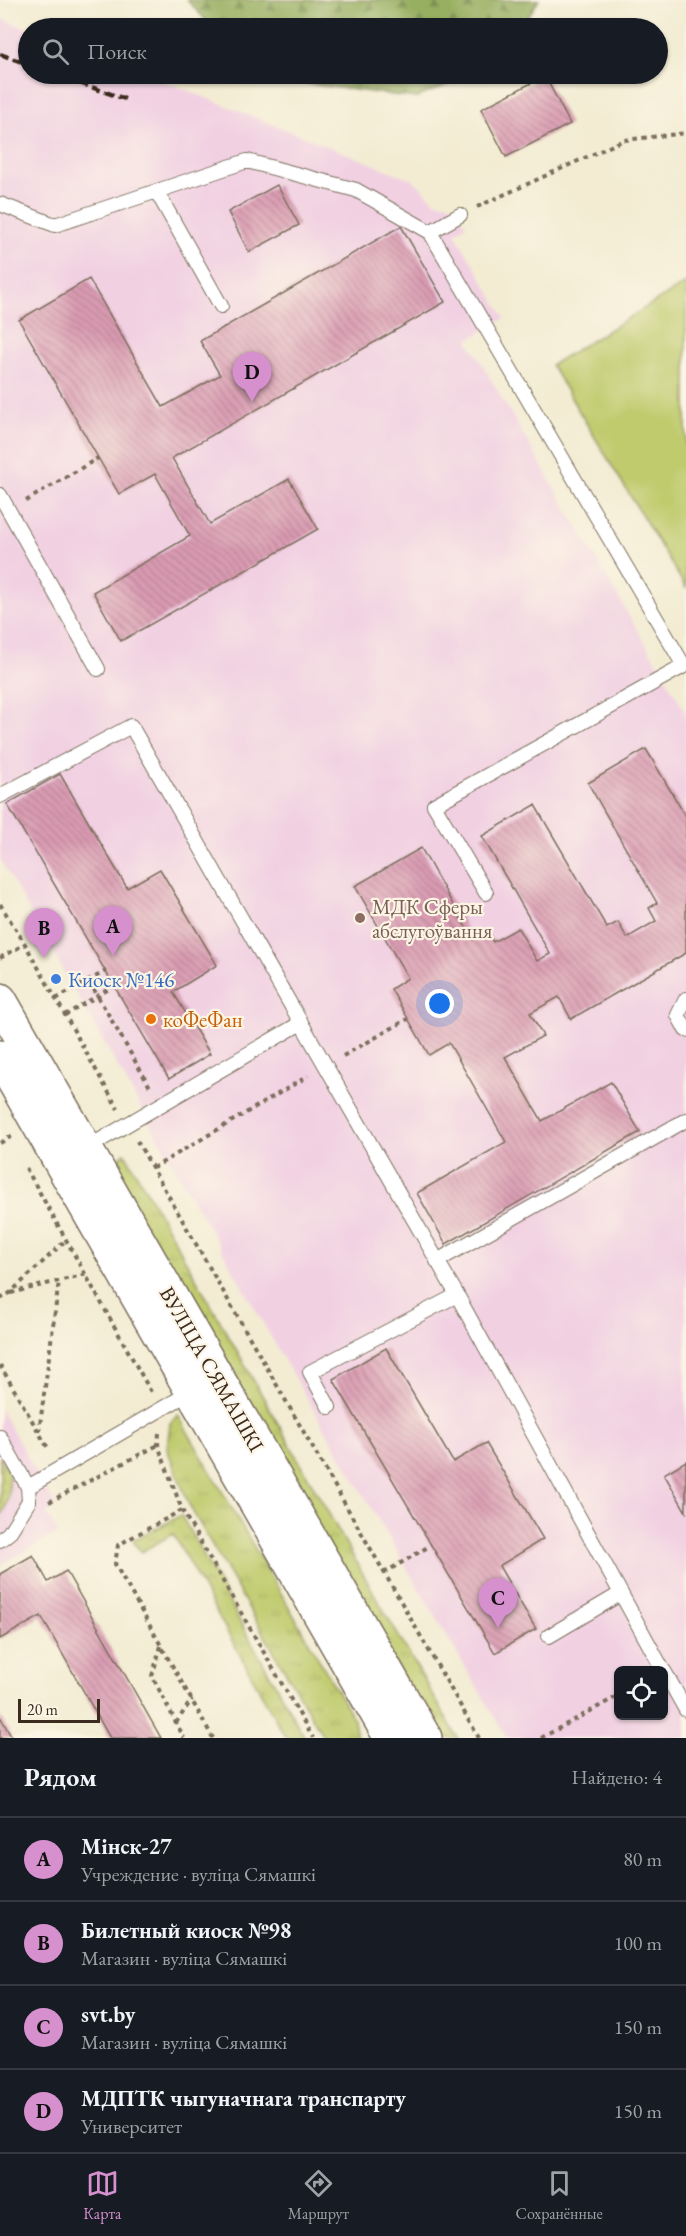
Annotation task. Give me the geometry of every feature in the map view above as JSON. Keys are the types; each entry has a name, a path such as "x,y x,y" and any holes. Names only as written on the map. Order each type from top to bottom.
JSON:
{"main road":[{"name":"ВУЛІЦА СЯМАШКІ","path":"0,1000 85,1149 204,1384 406,1734"},
{"name":"ВУЛІЦА СЯМАШКІ","path":"0,1057 118,1266 204,1384"}],"lane":[{"path":"0,204 55,225 247,161 356,190 430,232 685,668 434,805 486,893"},
{"path":"157,192 221,306"},
{"path":"430,232 460,214"},
{"path":"0,495 98,669"},
{"path":"0,796 131,726 456,1294 660,1666"},
{"path":"686,999 678,1015 686,1030"},
{"path":"85,1149 301,1023"},
{"path":"437,1262 686,1120"},
{"path":"329,1407 310,1372 456,1294"},
{"path":"28,1487 204,1384"},
{"path":"0,1437 28,1487 28,1501 20,1518 9,1533 0,1540"},
{"path":"549,1636 620,1594"},
{"path":"668,1679 686,1710"}],"path":[{"path":"460,214 624,140 686,133"},
{"path":"9,511 98,458"},
{"path":"0,904 153,1167 478,1738"},
{"path":"0,958 25,944"},
{"path":"56,999 106,971"},
{"path":"89,981 161,1105"},
{"path":"65,1015 114,986"},
{"path":"153,1167 408,1019"},
{"path":"59,1228 161,1409 158,1445 182,1510 313,1738"},
{"path":"0,1299 10,1293 66,1240"},
{"path":"10,1293 86,1274"},
{"path":"39,1432 59,1281"},
{"path":"0,1365 72,1490"},
{"path":"20,1518 158,1445"},
{"path":"182,1510 118,1545 115,1564 213,1738"},
{"path":"384,1573 431,1545"},
{"path":"162,1646 152,1676 184,1738"},
{"path":"541,1738 614,1698"},
{"path":"176,1724 192,1699"}],"shaded area":[{"path":"0,18 18,25 18,84 171,84 413,180 436,202 454,205 466,225 455,233 505,318 468,340 686,713 686,1738 507,1738 283,1358 0,859"},
{"path":"0,1409 56,1507 46,1513 58,1533 0,1565"}],"green space":[{"path":"187,0 539,0 527,18 204,18"},
{"path":"309,84 449,84 416,98"},
{"path":"686,283 686,588 551,365"},
{"path":"125,1153 458,1738 438,1738 112,1170 115,1162"},
{"path":"178,1415 354,1720 357,1738 324,1738 190,1507 167,1449 170,1423"},
{"path":"0,1457 7,1467 9,1485 7,1502 0,1516"},
{"path":"181,1515 305,1738 286,1738 173,1534 141,1552 133,1541"}],"building":[{"path":"529,84 549,84 570,124 506,157 481,109"},
{"path":"277,185 299,225 249,252 228,212"},
{"path":"401,226 445,302 172,458 210,524 289,479 318,529 121,641 93,592 190,536 155,474 119,494 19,320 89,279 163,407 220,375 200,341"},
{"path":"646,749 686,817 686,953 571,1019 559,997 530,1013 543,1036 505,1057 542,1121 611,1082 640,1132 446,1244 417,1193 506,1142 449,1043 429,1055 391,989 408,978 355,886 421,848 473,940 487,932 493,942 518,928 537,961 550,954 482,836 535,805 607,928 618,922 627,938 656,921 649,908 657,903 588,783"},
{"path":"60,774 127,888 160,869 217,965 173,992 210,1054 169,1079 7,804"},
{"path":"386,1348 453,1462 486,1443 543,1539 499,1566 536,1629 495,1653 333,1379"},
{"path":"686,1461 686,1512 664,1474"},
{"path":"33,1555 48,1582 66,1571 161,1738 110,1738 41,1616 0,1639 0,1574"},
{"path":"0,1716 12,1738 0,1738"}],"railway":[{"path":"0,54 18,60"},
{"path":"82,84 125,99"}],"place":[{"name":"МДПТК чыгуначнага транспарту","path":"252,402"},
{"name":"МДК Сферы абслугоўвання","path":"360,918"},
{"name":"Мінск-27","path":"113,956"},
{"name":"Билетный киоск №98","path":"44,958"},
{"name":"Киоск №146","path":"56,979"},
{"name":"коФеФан","path":"151,1019"},
{"name":"svt.by","path":"498,1628"}]}
